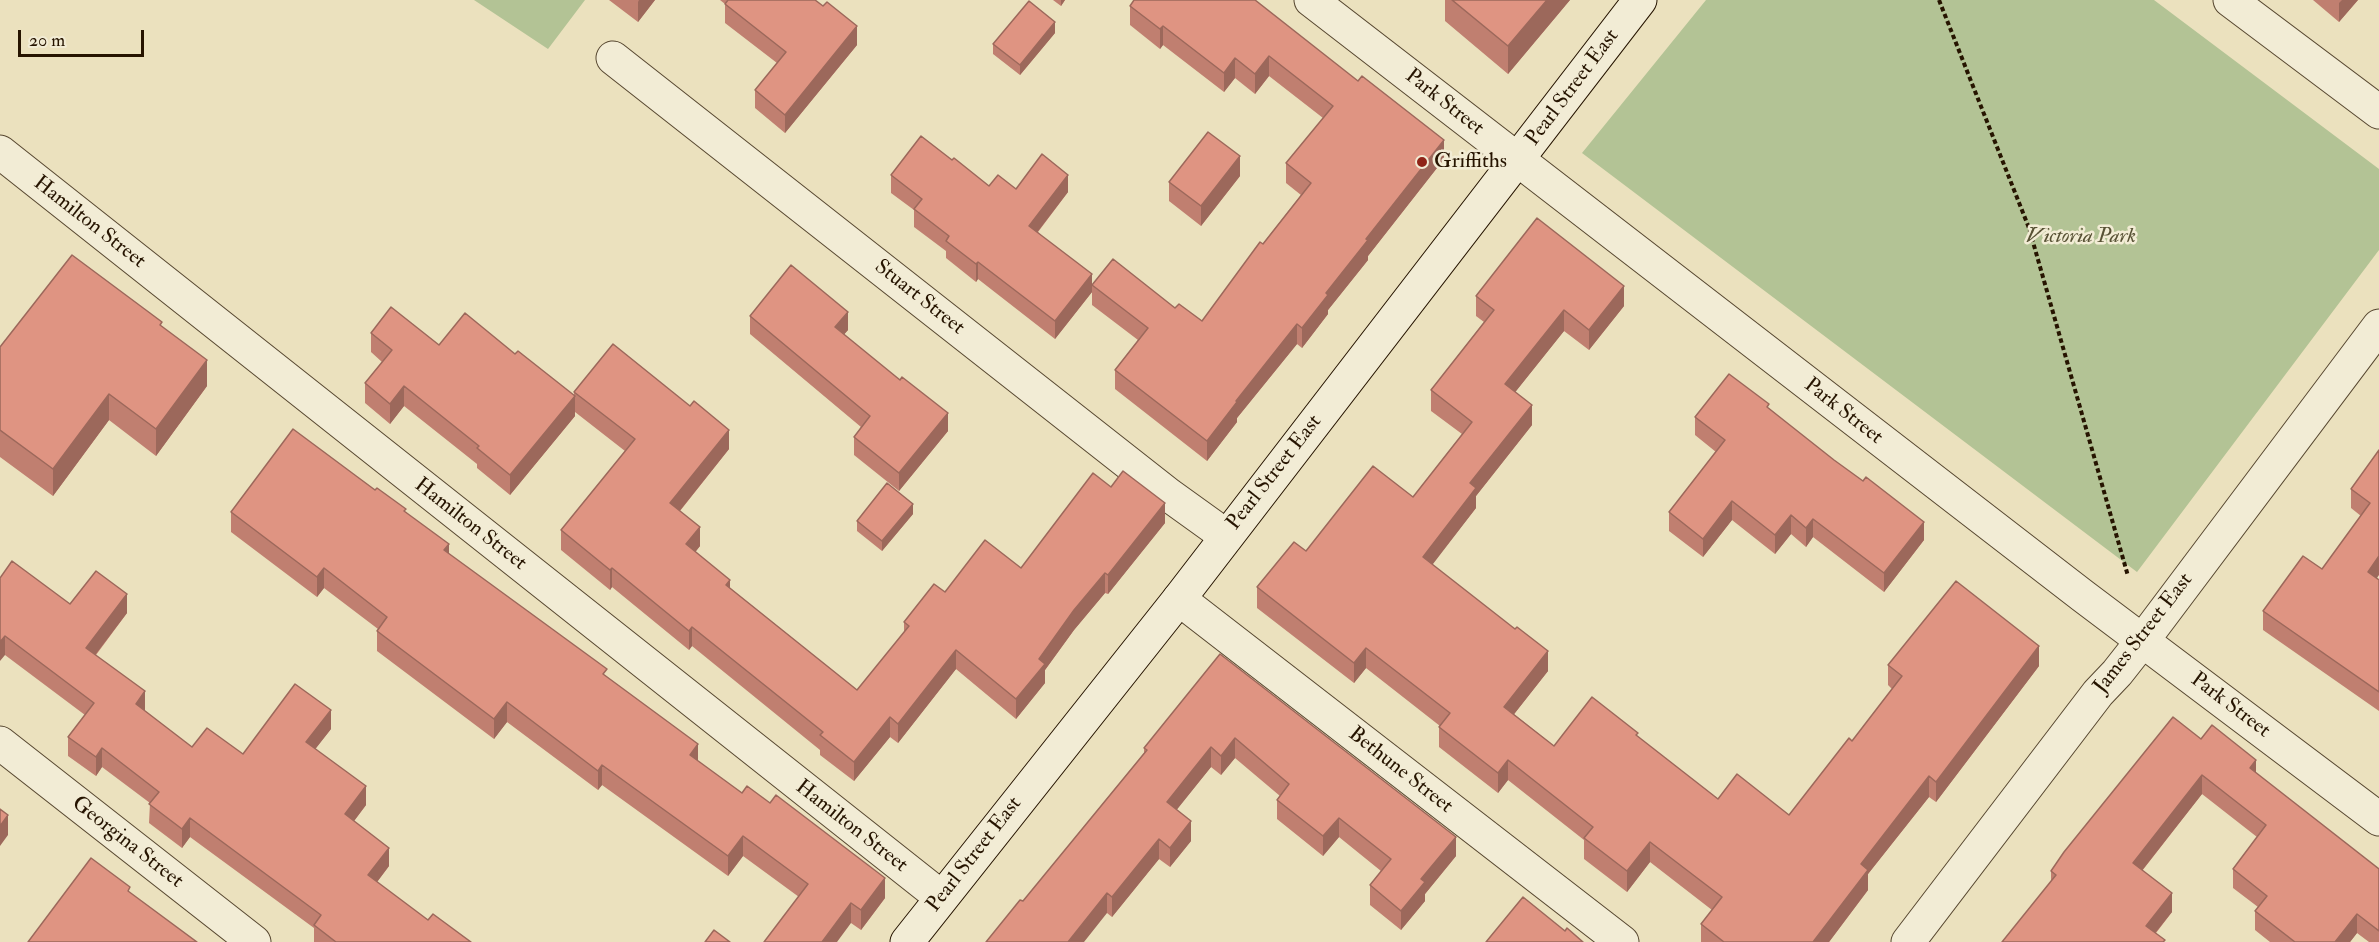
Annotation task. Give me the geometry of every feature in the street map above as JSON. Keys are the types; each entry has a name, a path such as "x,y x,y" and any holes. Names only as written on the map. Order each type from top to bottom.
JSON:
{"street":[{"name":"Park Street","path":"1311,0 2064,581 2379,819"},
{"name":"Pearl Street East","path":"907,942 940,897 1179,599 1640,0"},
{"path":"2230,0 2379,112"},
{"name":"Stuart Street","path":"613,58 1169,495 1226,536"},
{"name":"Hamilton Street","path":"0,152 940,897"},
{"name":"James Street East","path":"1908,942 2098,693 2143,640 2379,326"},
{"name":"Bethune Street","path":"1179,599 1622,942"},
{"name":"Georgina Street","path":"0,743 254,942"}],"path":[{"path":"1939,0 2029,228 2128,576"}],"green space":[{"path":"474,0 585,0 548,49"},
{"name":"Victoria Park","path":"1706,0 2154,0 2379,169 2379,250 2137,572 1582,153"}],"building":[{"path":"728,0 815,0 823,6 827,2 857,26 785,115 755,90 786,52 725,4"},
{"path":"1134,0 1255,0 1358,81 1362,76 1444,140 1366,239 1368,240 1326,293 1328,295 1302,328 1297,324 1207,441 1115,370 1148,328 1092,285 1113,259 1175,308 1179,304 1202,321 1260,242 1263,244 1311,183 1286,163 1333,106 1269,56 1255,74 1235,58 1224,73 1163,26 1160,29 1130,6"},
{"path":"1452,0 1547,0 1508,46"},
{"path":"1029,1 1055,22 1020,65 993,44"},
{"path":"1208,132 1240,156 1201,206 1169,182"},
{"path":"921,136 952,160 954,158 989,186 998,175 1016,189 1042,154 1068,175 1029,226 1092,274 1055,321 978,262 976,264 946,241 949,236 914,209 922,199 891,175"},
{"path":"1537,218 1624,286 1589,330 1564,310 1505,384 1532,405 1470,483 1476,488 1423,557 1515,629 1517,627 1548,651 1504,707 1554,746 1592,697 1638,733 1636,735 1718,799 1737,774 1789,815 1849,738 1852,741 1902,676 1888,665 1956,581 2039,646 1936,782 1929,776 1861,864 1868,870 1813,942 1724,942 1701,924 1722,897 1650,842 1627,871 1584,838 1593,827 1508,760 1498,773 1439,727 1450,713 1366,648 1354,663 1257,587 1294,542 1306,551 1373,466 1413,497 1472,422 1431,390 1494,310 1476,296"},
{"path":"72,255 162,322 160,325 207,360 156,429 109,394 53,469 0,430 0,347"},
{"path":"791,265 848,312 835,327 900,380 902,377 948,413 899,473 854,437 870,416 750,316"},
{"path":"391,307 439,345 465,313 515,354 518,351 575,396 510,475 477,448 479,446 404,386 390,404 365,383 392,350 371,333"},
{"path":"613,344 690,406 694,401 729,430 670,503 700,527 686,544 730,580 726,585 857,690 909,626 904,622 934,584 945,592 985,540 1021,568 1093,473 1111,487 1123,471 1165,503 1108,575 1105,573 1074,610 1039,659 1045,664 1016,699 956,650 898,724 890,717 854,762 820,735 823,732 692,627 689,631 561,530 635,439 574,392"},
{"path":"1729,374 1769,404 1767,407 1834,460 1863,481 1866,477 1924,522 1884,573 1813,519 1806,528 1791,515 1775,535 1732,501 1703,539 1669,512 1725,440 1695,417"},
{"path":"293,429 375,490 377,488 406,509 404,511 449,544 444,550 607,669 603,674 698,744 690,755 742,793 747,786 770,803 776,795 885,878 861,910 851,903 822,942 764,942 808,884 743,836 728,856 602,765 598,771 507,702 494,719 377,631 387,617 324,568 317,577 231,512"},
{"path":"2379,450 2379,556 2368,572 2379,580 2379,692 2263,611 2303,556 2322,569 2370,503 2351,489"},
{"path":"887,483 913,504 882,541 857,521"},
{"path":"12,561 70,604 96,571 127,594 86,648 145,691 136,704 192,747 207,728 243,754 295,684 331,710 306,742 366,786 345,814 389,848 368,875 428,920 433,914 471,942 336,942 314,925 321,915 190,818 182,829 149,804 159,792 102,748 96,757 68,737 94,703 5,636 0,642 0,578"},
{"path":"1220,654 1456,837 1421,879 1425,882 1401,911 1370,885 1391,859 1339,818 1323,836 1277,800 1289,784 1235,738 1221,756 1211,747 1167,802 1191,821 1170,848 1159,839 1112,897 1107,893 1068,942 986,942 1020,900 1023,901 1147,750 1144,748"},
{"path":"2173,717 2201,739 2212,725 2256,760 2250,768 2379,869 2379,931 2357,914 2335,942 2295,942 2255,911 2267,896 2233,869 2266,825 2202,775 2133,863 2172,893 2146,926 2165,940 2163,942 2002,942 2056,875 2051,871 2064,852"},
{"path":"0,809 8,815 0,826"},
{"path":"91,858 130,887 128,891 197,942 28,942"},
{"path":"1523,897 1565,931 1567,928 1583,942 1486,942"},
{"path":"714,930 730,942 705,942"}],"place":[{"name":"Griffiths","path":"1422,162"}]}
